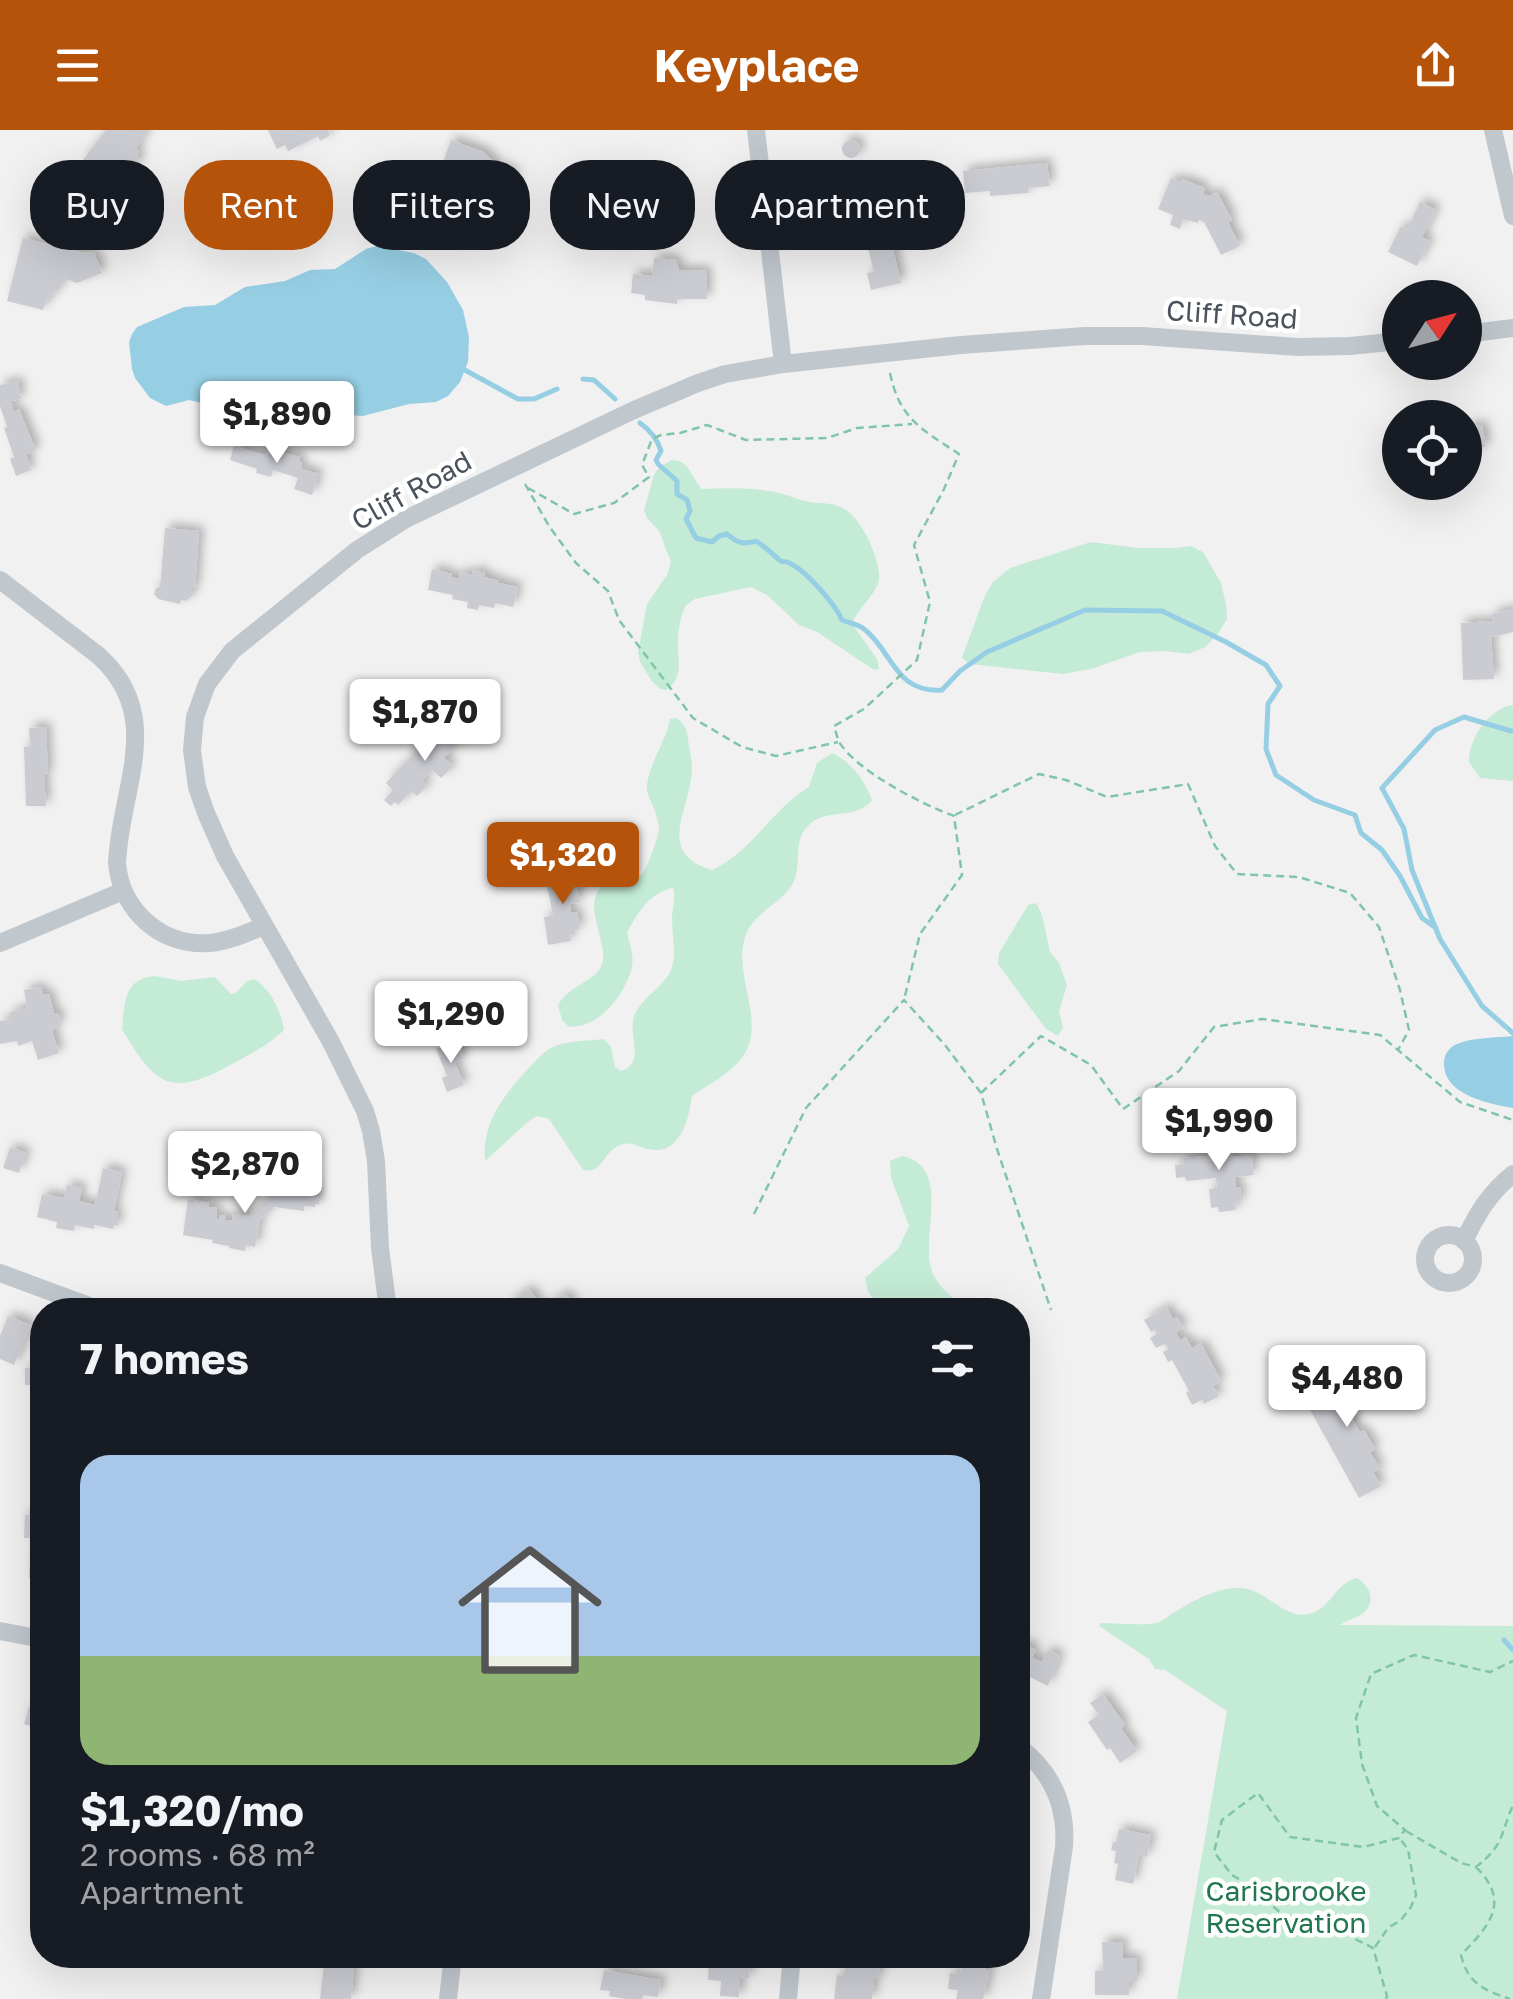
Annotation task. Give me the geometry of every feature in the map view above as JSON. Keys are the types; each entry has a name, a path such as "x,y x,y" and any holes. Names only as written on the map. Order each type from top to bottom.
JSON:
{"street":[{"path":"756,130 783,364"},
{"path":"1493,130 1513,216"},
{"path":"1482,332 1513,328"},
{"name":"Cliff Road","path":"386,1298 377,1171 368,1121 339,1057 212,828 194,774 193,728 199,704 224,660 248,636 369,541 423,510 698,383 738,371 979,343 1103,335 1298,347 1382,343"},
{"path":"0,580 108,663 128,695 136,733 135,756 118,872 134,910 145,922 184,941 218,942 264,926"},
{"path":"0,943 123,891"},
{"path":"1464,1241 1479,1210 1513,1174"},
{"path":"0,1273 68,1298"},
{"path":"0,1631 30,1637"},
{"path":"1030,1756 1050,1780 1060,1802 1064,1828 1041,1999"},
{"path":"448,1999 452,1968"},
{"path":"788,1999 791,1968"}],"path":[{"path":"886,353 900,406 914,424 959,454 914,546 930,602 918,660 864,709 834,726 840,742 868,771 930,807 954,816 1040,774 1106,796 1188,784 1215,846 1237,874 1299,877 1350,893 1380,927 1409,1030 1398,1051"},
{"path":"524,486 574,514 614,503 649,477 642,466 652,439 661,435 707,425 746,440 826,438 857,428 914,424"},
{"path":"530,458 524,486 576,563 608,591 619,620 693,718 742,747 776,756 840,742"},
{"path":"754,1214 806,1108 904,1000 920,934 962,875 954,816"},
{"path":"904,1000 981,1092 1052,1310"},
{"path":"981,1092 1041,1036 1090,1065 1122,1109 1179,1071 1214,1027 1262,1018 1380,1035 1460,1102 1513,1120"},
{"path":"1510,1999 1476,1984 1465,1971 1461,1956 1494,1912 1490,1882 1476,1867 1461,1863 1404,1830 1377,1806 1362,1764 1356,1718 1371,1674 1414,1655 1490,1672 1513,1661"},
{"path":"1386,1999 1373,1948 1312,1917 1284,1916 1232,1874 1214,1852 1222,1820 1258,1792 1290,1837 1363,1846 1399,1838 1404,1830"},
{"path":"1476,1867 1502,1840 1513,1805"},
{"path":"1373,1948 1388,1928 1401,1920 1416,1895 1408,1849 1399,1838"}],"green space":[{"path":"672,460 687,466 702,489 769,491 837,506 852,515 873,551 879,578 852,624 877,659 879,669 874,670 817,632 799,625 767,595 751,587 695,599 686,605 679,629 676,680 666,690 651,680 638,652 647,604 671,562 659,531 644,510 654,475"},
{"path":"1091,542 1138,548 1191,546 1203,552 1221,583 1226,604 1227,619 1218,634 1205,647 1189,654 1140,652 1063,674 970,664 962,658 993,582 1010,568"},
{"path":"1513,705 1513,781 1480,778 1469,762 1476,734 1488,718"},
{"path":"676,718 686,729 692,768 680,840 684,852 694,862 712,870 739,852 809,787 817,763 832,753 856,772 872,800 859,810 817,819 804,830 794,881 747,932 743,964 751,1013 749,1045 730,1070 692,1096 685,1125 675,1142 659,1150 623,1144 595,1169 583,1170 549,1119 537,1116 485,1161 487,1135 495,1112 517,1081 549,1049 569,1042 604,1039 611,1047 615,1067 621,1071 633,1062 634,1017 672,967 673,888 651,899 627,933 632,966 609,1008 584,1025 569,1027 562,1020 558,1005 602,964 594,906 600,888 638,877 650,858 659,829 647,785 670,719"},
{"path":"1036,903 1050,952 1067,985 1059,1011 1063,1028 1058,1036 1046,1029 998,964 999,953 1028,905"},
{"path":"155,976 181,981 215,977 231,994 254,979 274,1001 284,1030 259,1049 211,1075 179,1083 166,1081 144,1063 122,1029 131,987"},
{"path":"902,1156 917,1162 926,1173 931,1187 931,1268 953,1298 872,1298 868,1291 865,1278 898,1249 909,1226 891,1178 890,1161"},
{"name":"Carisbrooke Reservation","path":"1357,1578 1368,1590 1370,1604 1360,1615 1340,1625 1513,1626 1513,1999 1177,1999 1227,1711 1165,1670 1155,1669 1149,1659 1099,1626 1156,1623 1206,1596 1239,1588 1257,1592 1291,1612 1309,1614"}],"water":[{"path":"364,250 398,250 426,259 447,282 463,310 469,337 468,362 460,382 448,396 436,402 409,404 363,416 276,392 255,393 227,406 189,400 166,406 150,398 135,378 129,342 137,327 184,307 215,305 245,287 285,281 310,270 335,269"},
{"path":"1513,1036 1513,1108 1470,1096 1451,1083 1444,1063 1452,1047 1470,1040"}],"building":[{"path":"106,130 147,133 136,148 139,160 83,160"},
{"path":"268,130 328,130 330,135 320,141 318,136 288,151 285,145 277,149"},
{"path":"451,140 484,152 492,160 444,160"},
{"path":"851,140 858,142 858,156 851,158 844,156 842,149 844,142"},
{"path":"1047,163 1050,186 1028,188 1029,193 965,193 965,171"},
{"path":"1171,178 1205,188 1203,194 1209,196 1217,192 1240,246 1221,255 1204,222 1183,219 1180,229 1170,225 1173,215 1158,209"},
{"path":"1420,202 1436,210 1422,237 1430,241 1417,266 1388,252 1401,226 1407,229"},
{"path":"23,238 30,240 30,250 94,252 102,273 77,283 63,278 59,291 55,289 52,299 48,297 43,310 7,301"},
{"path":"868,250 893,250 901,283 871,290 867,273 874,272"},
{"path":"654,258 676,260 679,270 707,271 707,299 677,299 677,304 645,300 645,295 631,293 633,274 652,276"},
{"path":"18,381 21,399 11,401 13,412 19,409 36,451 26,454 31,470 16,476 0,406 0,385"},
{"path":"269,443 279,446 278,451 300,457 301,469 319,474 312,495 294,489 298,478 273,470 271,477 230,460 234,446 265,455"},
{"path":"165,528 199,531 195,588 192,596 180,604 158,599 154,594 160,587"},
{"path":"432,569 459,579 460,572 472,575 473,570 518,587 513,607 495,603 494,608 467,608 468,602 452,599 453,595 428,590"},
{"path":"1513,609 1513,632 1491,637 1494,679 1463,680 1461,623 1493,621 1492,614"},
{"path":"455,719 469,731 444,758 453,766 441,778 432,770 422,781 427,786 417,796 411,791 398,805 395,802 391,806 384,800 393,790 386,783 429,737 434,742"},
{"path":"46,727 46,806 26,806 24,747 30,746 29,728"},
{"path":"579,866 580,903 570,904 571,913 577,912 580,929 570,931 571,941 548,945 544,917 553,916 547,885 565,882 562,869"},
{"path":"41,987 43,995 49,994 54,1013 61,1020 52,1030 59,1053 38,1060 32,1041 18,1046 17,1041 0,1044 0,1021 11,1019 10,1012 27,1008 24,990"},
{"path":"450,1044 452,1049 459,1046 464,1059 455,1063 464,1085 447,1092 442,1078 447,1076 436,1049"},
{"path":"1231,1136 1233,1157 1252,1155 1253,1175 1236,1177 1241,1201 1235,1202 1236,1210 1219,1212 1218,1207 1211,1208 1209,1189 1217,1188 1216,1178 1176,1178 1175,1165 1184,1164 1183,1158 1216,1155 1214,1137"},
{"path":"10,1147 26,1153 19,1173 3,1168"},
{"path":"103,1168 122,1172 114,1211 118,1212 118,1226 113,1229 94,1225 94,1229 75,1225 74,1231 56,1228 57,1222 37,1217 42,1194 64,1198 67,1185 82,1188 79,1201 95,1205"},
{"path":"282,1178 302,1180 302,1186 315,1187 319,1204 304,1206 304,1211 274,1207 260,1220 255,1247 246,1245 245,1251 183,1235 188,1199 209,1203 209,1207 217,1208 216,1218 226,1216 226,1220 232,1221 233,1214 250,1216 270,1198 271,1187 280,1188"},
{"path":"529,1289 535,1298 516,1298"},
{"path":"1167,1307 1184,1328 1176,1332 1180,1340 1186,1337 1192,1348 1201,1343 1221,1381 1213,1386 1219,1396 1204,1404 1202,1400 1192,1405 1186,1393 1189,1391 1172,1360 1168,1362 1163,1352 1168,1349 1165,1344 1156,1348 1150,1338 1157,1334 1155,1330 1151,1332 1144,1320"},
{"path":"8,1316 30,1325 14,1365 0,1359 0,1336"},
{"path":"1361,1367 1373,1389 1344,1405 1375,1449 1370,1452 1380,1469 1373,1472 1381,1486 1359,1498 1304,1399"},
{"path":"25,1368 30,1368 30,1385 25,1385"},
{"path":"25,1515 30,1515 30,1538 24,1538"},
{"path":"1030,1647 1036,1650 1032,1658 1042,1662 1048,1650 1060,1656 1048,1686 1030,1677"},
{"path":"1103,1694 1125,1725 1121,1728 1137,1751 1120,1763 1088,1722 1099,1715 1090,1703"},
{"path":"29,1707 30,1707 30,1726 24,1724"},
{"path":"1119,1829 1151,1835 1147,1857 1139,1855 1133,1884 1115,1880 1118,1864 1114,1863 1116,1851 1111,1850"},
{"path":"1102,1942 1123,1942 1122,1958 1137,1958 1137,1982 1129,1982 1129,1995 1095,1995 1095,1971 1103,1971"},
{"path":"324,1968 354,1968 351,1999 320,1999"},
{"path":"709,1968 749,1968 749,1978 740,1977 739,1997 720,1996 721,1981 708,1980"},
{"path":"845,1968 880,1968 872,1999 834,1999 837,1975 844,1976"},
{"path":"961,1968 990,1970 983,1999 956,1999 958,1990 948,1989 950,1973 960,1974"},
{"path":"604,1970 661,1980 658,1997 609,1996 610,1991 600,1990"}],"waterway":[{"path":"463,369 518,399 534,399 557,389"},
{"path":"583,379 594,380 615,399"},
{"path":"640,423 659,446 658,464 677,481 677,494 687,500 690,511 686,519 696,538 712,542 727,534 741,542 756,541 797,568 820,589 842,620 874,638 896,669 914,685 942,690 987,652 1085,610 1162,611 1266,665 1280,686 1268,704 1266,749 1276,775 1314,800 1355,815 1361,833 1382,850 1422,918 1436,928"},
{"path":"1511,731 1464,717 1435,730 1382,788 1404,829 1412,870 1440,939 1482,1006 1513,1033"},
{"path":"1504,1640 1513,1650"}]}
